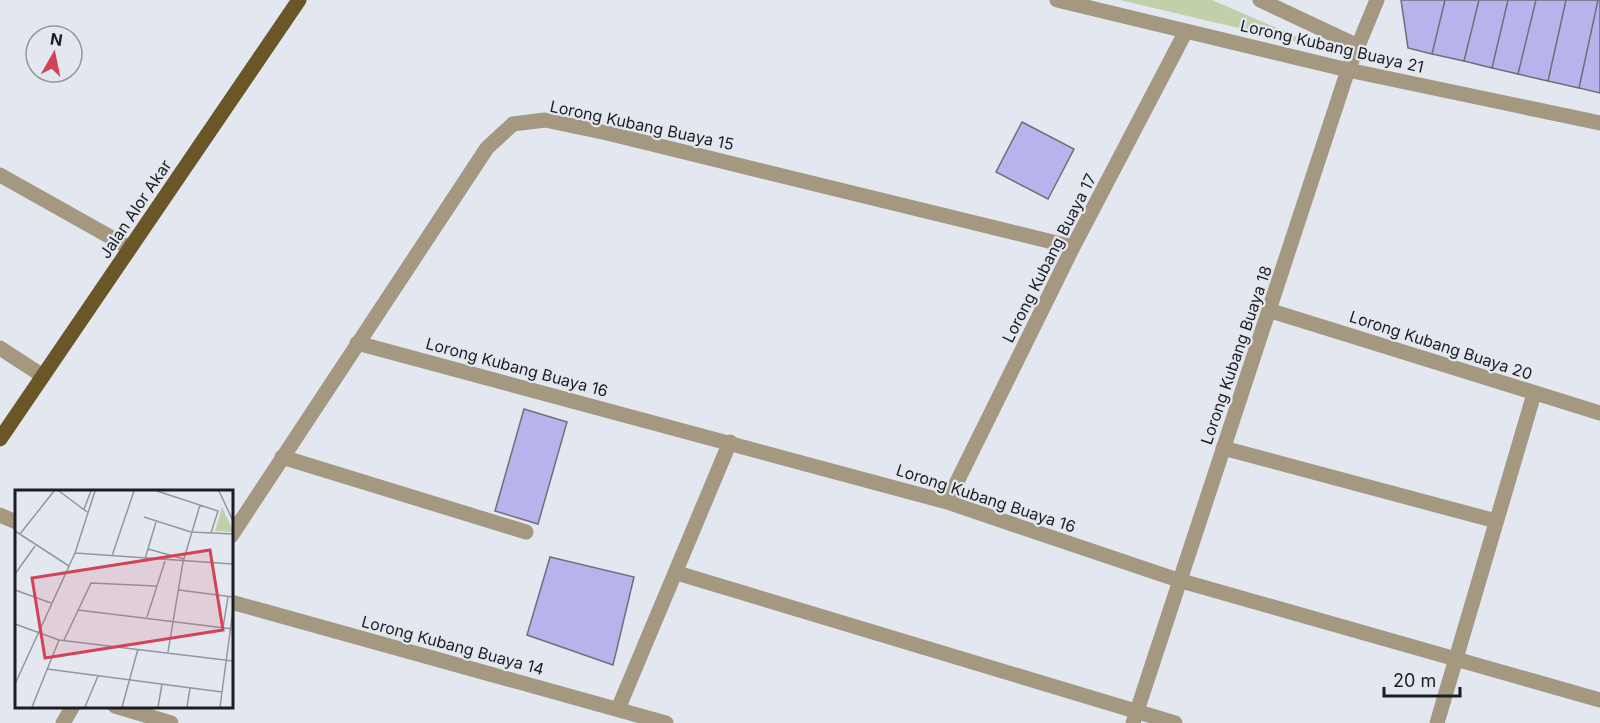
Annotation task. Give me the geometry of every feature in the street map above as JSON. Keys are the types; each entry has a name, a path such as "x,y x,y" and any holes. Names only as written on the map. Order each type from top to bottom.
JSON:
{"main road":[{"name":"Jalan Alor Akar","path":"0,439 299,0"}],"street":[{"name":"Lorong Kubang Buaya 21","path":"1057,0 1348,70 1600,123"},
{"path":"1260,0 1358,46"},
{"name":"Lorong Kubang Buaya 18","path":"1135,717 1178,580 1271,311 1348,70 1377,0"},
{"name":"Lorong Kubang Buaya 17","path":"946,502 1073,247 1186,32"},
{"name":"Lorong Kubang Buaya 15","path":"232,534 487,148 513,124 545,120 607,133 1073,247"},
{"path":"0,175 130,248"},
{"name":"Lorong Kubang Buaya 20","path":"1271,311 1600,413"},
{"name":"Lorong Kubang Buaya 16","path":"357,343 946,502 1178,580 1600,700"},
{"path":"0,348 43,376"},
{"path":"1437,723 1534,394"},
{"path":"618,709 730,442"},
{"path":"1223,448 1496,521"},
{"path":"282,458 526,532"},
{"path":"0,515 15,522"},
{"path":"677,573 1135,717 1175,723"},
{"name":"Lorong Kubang Buaya 14","path":"232,602 666,723"},
{"path":"63,723 72,708"},
{"path":"122,708 171,723"}],"green space":[{"path":"1120,0 1212,0 1323,48"}],"building":[{"path":"1401,0 1445,0 1432,54 1408,48"},
{"path":"1445,0 1479,0 1464,61 1432,54"},
{"path":"1479,0 1508,0 1492,68 1464,61"},
{"path":"1508,0 1536,0 1518,74 1492,68"},
{"path":"1536,0 1566,0 1548,81 1518,74"},
{"path":"1566,0 1598,0 1579,88 1548,81"},
{"path":"1598,0 1600,0 1600,93 1579,88"},
{"path":"1022,122 1074,149 1048,199 996,172"},
{"path":"524,409 567,422 538,524 495,511"},
{"path":"550,557 634,577 613,665 527,635"}]}
